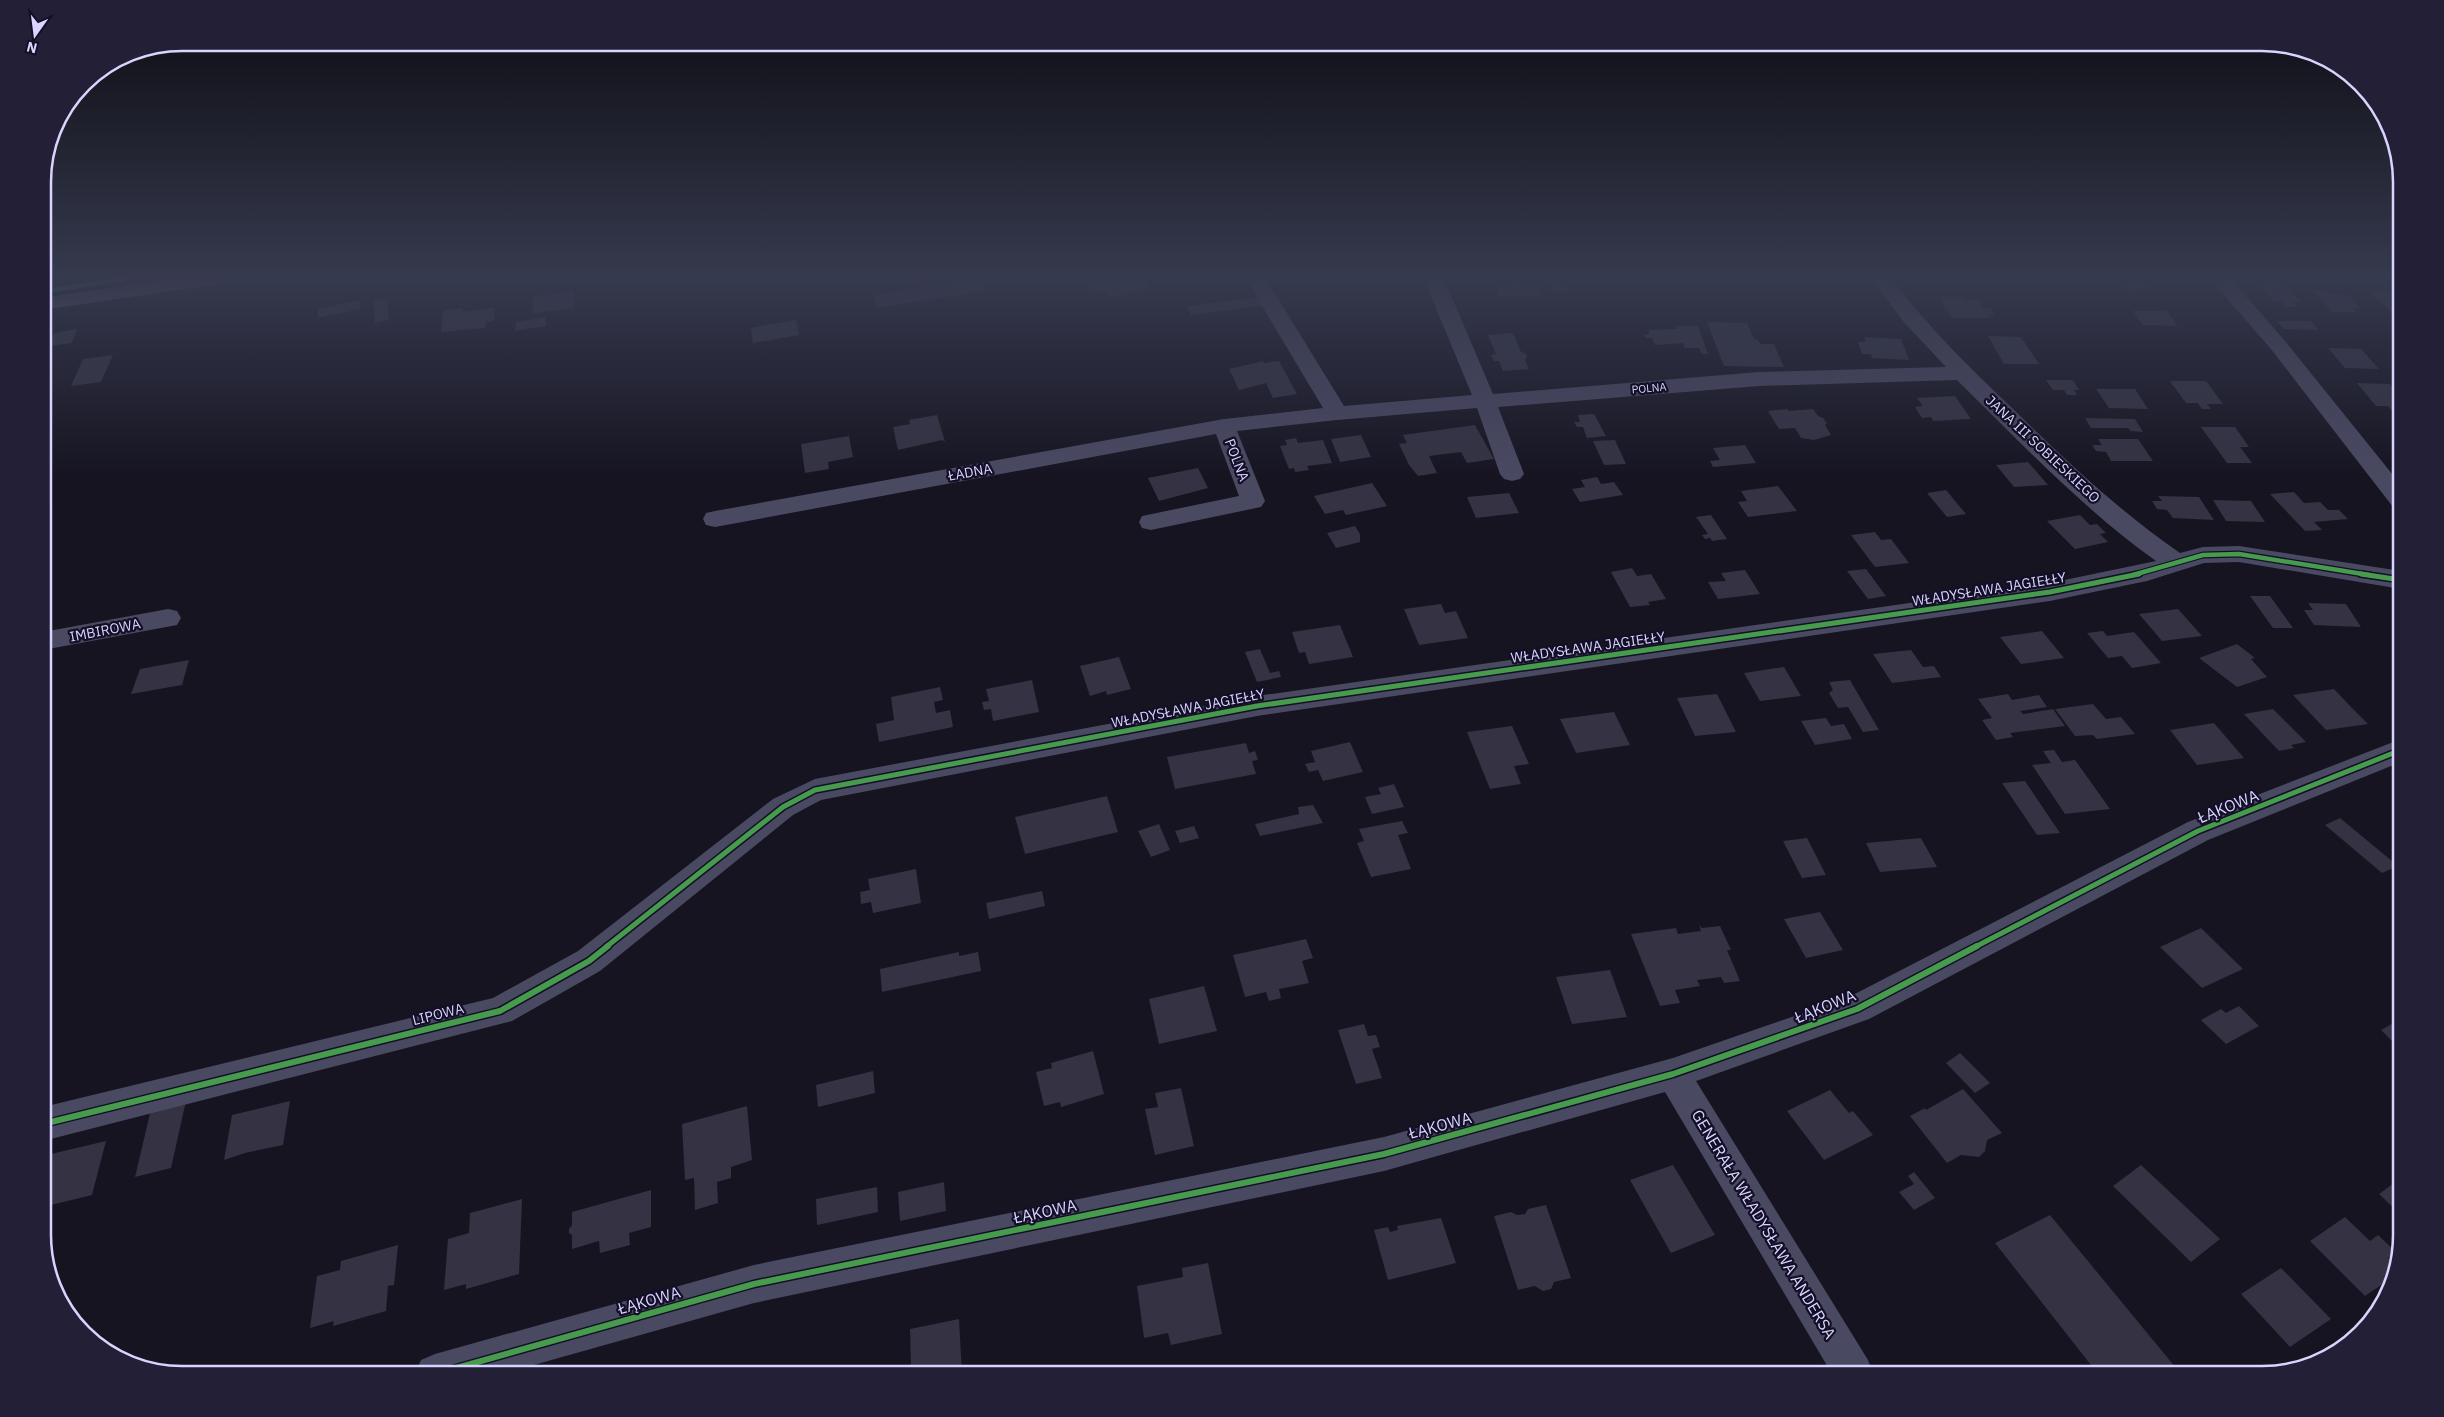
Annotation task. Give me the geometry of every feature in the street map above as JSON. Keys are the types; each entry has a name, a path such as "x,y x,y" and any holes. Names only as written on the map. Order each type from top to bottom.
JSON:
{"street":[{"path":"1296,345 1337,413"},
{"path":"1462,345 1512,474"},
{"name":"JANA III SOBIESKIEGO","path":"1937,345 2032,441 2134,533 2175,562"},
{"path":"2278,345 2392,490"},
{"name":"POLNA","path":"1151,522 1253,501 1224,426 1337,413 1760,379 1963,373"},
{"name":"ŁADNA","path":"715,519 1224,426"},
{"name":"WŁADYSŁAWA JAGIEŁŁY","path":"783,807 815,790 1257,706 2050,592 2147,572 2203,555 2239,554 2392,579"},
{"name":"IMBIROWA","path":"52,639 168,618"},
{"name":"ŁĄKOWA","path":"463,1366 754,1284 1384,1154 1673,1074 1857,1009 2198,831 2393,753"},
{"name":"LIPOWA","path":"52,1122 500,1011 589,961 783,807"},
{"name":"GENERAŁA WŁADYSŁAWA ANDERSA","path":"1673,1074 1849,1366"}],"building":[{"path":"1492,345 1518,345 1521,352 1525,353 1527,357 1525,360 1529,369 1503,371 1499,361 1494,361 1491,355 1496,354"},
{"path":"1684,345 1705,345 1708,354 1702,354 1699,348 1685,348"},
{"path":"1716,345 1774,345 1784,367 1724,366"},
{"path":"1859,345 1903,345 1909,360 1872,358 1871,354 1862,354"},
{"path":"1993,345 2026,345 2039,364 2004,364"},
{"path":"2328,348 2361,349 2379,369 2345,368"},
{"path":"113,355 101,382 71,386 83,359"},
{"path":"1263,361 1264,363 1279,361 1297,394 1273,398 1266,383 1239,390 1229,369"},
{"path":"2046,380 2073,380 2079,390 2074,390 2077,395 2067,395 2064,390 2053,390"},
{"path":"2170,381 2206,381 2223,404 2207,404 2211,409 2202,409 2198,403 2186,403"},
{"path":"2357,383 2390,384 2392,387 2392,411 2388,406 2376,406"},
{"path":"2096,389 2135,389 2148,409 2109,408"},
{"path":"1955,396 1971,419 1933,421 1931,417 1922,418 1915,407 1923,406 1917,398"},
{"path":"1787,409 1789,411 1813,409 1827,423 1825,425 1831,435 1814,440 1801,438 1795,428 1779,429 1768,411"},
{"path":"1594,414 1606,436 1587,438 1583,427 1577,427 1574,422 1580,422 1578,415"},
{"path":"937,415 945,442 942,440 898,450 893,427 910,424 909,420"},
{"path":"2085,418 2135,419 2143,432 2130,431 2128,428 2091,428"},
{"path":"1475,425 1494,459 1467,463 1461,452 1429,456 1437,473 1418,476 1409,465 1399,444 1407,443 1403,435"},
{"path":"2201,427 2235,427 2249,447 2240,447 2252,463 2227,463"},
{"path":"1361,435 1371,457 1340,462 1331,439"},
{"path":"849,436 853,457 828,462 829,469 805,473 801,444"},
{"path":"1296,438 1298,443 1323,440 1332,463 1307,466 1309,470 1295,472 1294,468 1289,469 1280,446 1287,445 1285,440"},
{"path":"2098,439 2138,439 2153,461 2111,461 2106,452 2096,451 2092,445 2102,445"},
{"path":"1615,440 1626,464 1604,465 1593,441"},
{"path":"1745,445 1756,463 1713,467 1710,461 1720,460 1713,448"},
{"path":"2028,462 2048,485 2014,487 1996,465"},
{"path":"1198,468 1208,488 1159,501 1148,478"},
{"path":"1597,477 1601,484 1614,482 1623,495 1580,502 1572,489 1585,487 1581,480"},
{"path":"1372,483 1387,506 1346,515 1343,510 1325,514 1314,496"},
{"path":"1778,486 1797,511 1748,517 1738,502 1747,501 1741,491"},
{"path":"1946,490 1966,514 1947,517 1927,493"},
{"path":"2294,492 2304,503 2320,502 2328,510 2339,510 2348,519 2314,522 2322,530 2305,531 2270,494"},
{"path":"1509,493 1519,513 1476,518 1467,497"},
{"path":"2158,496 2199,497 2214,520 2173,518 2167,510 2157,509 2152,501 2162,501"},
{"path":"2213,500 2251,501 2265,522 2226,521"},
{"path":"1711,515 1727,539 1712,541 1710,538 1705,539 1702,535 1708,534 1696,517"},
{"path":"2080,515 2090,525 2097,524 2106,533 2100,534 2108,542 2075,549 2047,521"},
{"path":"1355,526 1360,534 1360,542 1336,548 1327,533"},
{"path":"1875,532 1881,540 1891,539 1909,563 1875,567 1851,535"},
{"path":"1632,568 1637,576 1651,574 1666,599 1648,602 1650,605 1630,607 1611,572"},
{"path":"1866,569 1886,596 1868,599 1847,571"},
{"path":"1745,570 1760,594 1718,599 1708,582 1726,581 1721,573"},
{"path":"2250,596 2270,596 2293,628 2273,628"},
{"path":"2308,603 2346,604 2361,627 2314,625 2304,610 2313,610"},
{"path":"1441,604 1445,613 1456,611 1468,638 1419,645 1404,609"},
{"path":"2178,609 2202,636 2162,641 2139,614"},
{"path":"1340,625 1353,657 1309,664 1305,652 1299,653 1292,632"},
{"path":"2042,631 2064,658 2021,664 2000,637"},
{"path":"2103,631 2107,636 2134,632 2161,663 2132,668 2122,656 2108,658 2087,633"},
{"path":"2237,644 2255,658 2251,659 2267,677 2237,687 2199,658"},
{"path":"1260,649 1270,673 1279,671 1281,677 1257,682 1245,652"},
{"path":"1911,650 1923,667 1934,666 1941,677 1892,683 1873,654"},
{"path":"1119,657 1131,689 1107,695 1106,691 1090,696 1080,666"},
{"path":"189,660 182,685 131,694 140,669"},
{"path":"1784,667 1801,696 1760,701 1744,673"},
{"path":"1032,680 1039,712 993,721 991,709 984,710 982,702 989,701 986,689"},
{"path":"1850,680 1879,730 1863,732 1848,707 1838,708 1829,693 1833,690 1829,682"},
{"path":"940,687 943,700 934,702 936,713 950,710 953,727 879,742 876,724 894,720 891,697"},
{"path":"2334,689 2368,724 2326,730 2293,695"},
{"path":"1717,694 1736,732 1695,736 1677,698"},
{"path":"2008,694 2012,700 2039,695 2047,707 2020,711 2023,714 2053,709 2065,726 2010,733 2013,737 1996,740 1982,720 1992,718 1978,699"},
{"path":"2093,704 2106,719 2121,717 2135,734 2097,739 2093,735 2075,736 2055,709"},
{"path":"2273,709 2306,742 2291,745 2294,748 2279,751 2244,714"},
{"path":"1614,712 1630,745 1576,753 1560,719"},
{"path":"1826,718 1831,726 1844,724 1852,739 1815,745 1801,721"},
{"path":"2214,723 2244,758 2197,765 2170,730"},
{"path":"1512,726 1529,764 1514,766 1521,784 1490,789 1467,732"},
{"path":"1350,742 1363,772 1323,781 1318,770 1309,772 1305,764 1315,762 1311,751"},
{"path":"1246,743 1249,753 1255,751 1258,760 1252,761 1256,774 1175,789 1167,757"},
{"path":"2054,750 2062,762 2075,760 2110,809 2065,814 2032,765 2051,763 2043,751"},
{"path":"2025,781 2060,833 2037,835 2002,783"},
{"path":"1394,784 1404,807 1372,814 1365,797 1381,794 1378,788"},
{"path":"1107,796 1118,832 1025,854 1015,817"},
{"path":"1313,805 1323,823 1260,836 1255,824 1299,814 1298,807"},
{"path":"2340,818 2393,862 2393,868 2382,873 2325,825"},
{"path":"1402,821 1408,833 1398,835 1411,869 1371,877 1357,843 1364,841 1359,829"},
{"path":"1159,824 1170,850 1151,857 1138,831"},
{"path":"1194,826 1199,838 1180,843 1175,831"},
{"path":"1807,838 1826,875 1802,878 1783,841"},
{"path":"1921,838 1937,867 1880,872 1866,843"},
{"path":"916,869 921,903 873,913 871,902 861,904 860,892 870,890 868,879"},
{"path":"1042,891 1045,906 989,919 986,903"},
{"path":"1820,912 1843,950 1806,958 1784,919"},
{"path":"1699,925 1702,928 1720,926 1731,950 1727,950 1740,981 1724,983 1721,977 1697,980 1700,986 1675,990 1680,1003 1660,1006 1631,934 1676,928 1678,934 1701,931"},
{"path":"2201,928 2243,969 2202,988 2160,947"},
{"path":"1306,939 1313,958 1302,961 1309,983 1279,989 1281,998 1269,1001 1266,992 1245,997 1233,955"},
{"path":"959,952 959,956 978,952 981,971 882,992 880,969"},
{"path":"1610,970 1627,1017 1572,1024 1556,977"},
{"path":"1204,986 1217,1031 1159,1044 1149,999"},
{"path":"2239,1006 2259,1026 2226,1044 2201,1020 2221,1009 2226,1013"},
{"path":"1364,1024 1368,1036 1376,1035 1380,1047 1372,1049 1382,1078 1356,1084 1338,1030"},
{"path":"2393,1024 2393,1042 2381,1030"},
{"path":"1093,1051 1104,1094 1061,1107 1060,1102 1044,1106 1036,1072 1052,1068 1051,1063"},
{"path":"1960,1053 1990,1083 1975,1093 1946,1063"},
{"path":"873,1071 875,1093 818,1107 816,1085"},
{"path":"1181,1088 1194,1146 1155,1155 1145,1109 1158,1107 1155,1093"},
{"path":"1963,1089 2002,1133 1987,1140 1985,1151 1979,1157 1961,1155 1947,1163 1910,1116 1925,1108 1926,1110"},
{"path":"1830,1090 1849,1113 1853,1111 1873,1135 1824,1160 1787,1111"},
{"path":"186,1101 171,1168 135,1177 151,1109"},
{"path":"290,1101 283,1145 245,1153 224,1160 232,1115"},
{"path":"747,1106 752,1160 731,1167 731,1178 717,1182 718,1203 695,1210 694,1178 685,1180 682,1124"},
{"path":"106,1141 92,1195 52,1205 52,1154"},
{"path":"1673,1165 1715,1235 1671,1253 1630,1180"},
{"path":"2141,1165 2220,1239 2191,1262 2113,1186"},
{"path":"1914,1172 1935,1198 1914,1210 1899,1192 1914,1184 1908,1176"},
{"path":"944,1182 946,1211 900,1221 898,1192"},
{"path":"2393,1184 2393,1207 2379,1194"},
{"path":"877,1187 878,1212 817,1225 816,1199"},
{"path":"651,1190 651,1227 629,1233 630,1245 600,1253 599,1241 572,1249 572,1235 569,1233 569,1229 572,1225 572,1212"},
{"path":"522,1199 519,1274 466,1289 466,1284 444,1290 448,1239 469,1233 470,1213"},
{"path":"1546,1205 1571,1278 1554,1282 1551,1289 1543,1291 1535,1286 1518,1290 1494,1216 1511,1212 1517,1215 1525,1214 1528,1209"},
{"path":"2050,1215 2174,1366 2092,1366 1995,1243"},
{"path":"2345,1217 2370,1241 2378,1235 2392,1248 2391,1256 2388,1258 2390,1260 2383,1283 2365,1296 2310,1241"},
{"path":"1441,1218 1456,1263 1388,1280 1374,1230 1388,1227 1390,1232 1398,1230 1397,1226"},
{"path":"398,1245 394,1285 388,1286 386,1311 333,1326 334,1321 310,1328 317,1276 340,1270 341,1261"},
{"path":"1208,1263 1222,1334 1171,1345 1168,1333 1144,1338 1137,1286 1183,1277 1182,1268"},
{"path":"2281,1268 2331,1319 2290,1347 2241,1294"},
{"path":"959,1319 962,1366 911,1366 910,1329"}],"cycle path":[{"path":"52,1122 500,1011 589,961 783,807 815,790 1257,706 2050,592 2147,572 2203,555 2239,554 2392,579"},
{"path":"463,1366 754,1284 1384,1154 1673,1074 1857,1009 2198,831 2393,753"}]}
